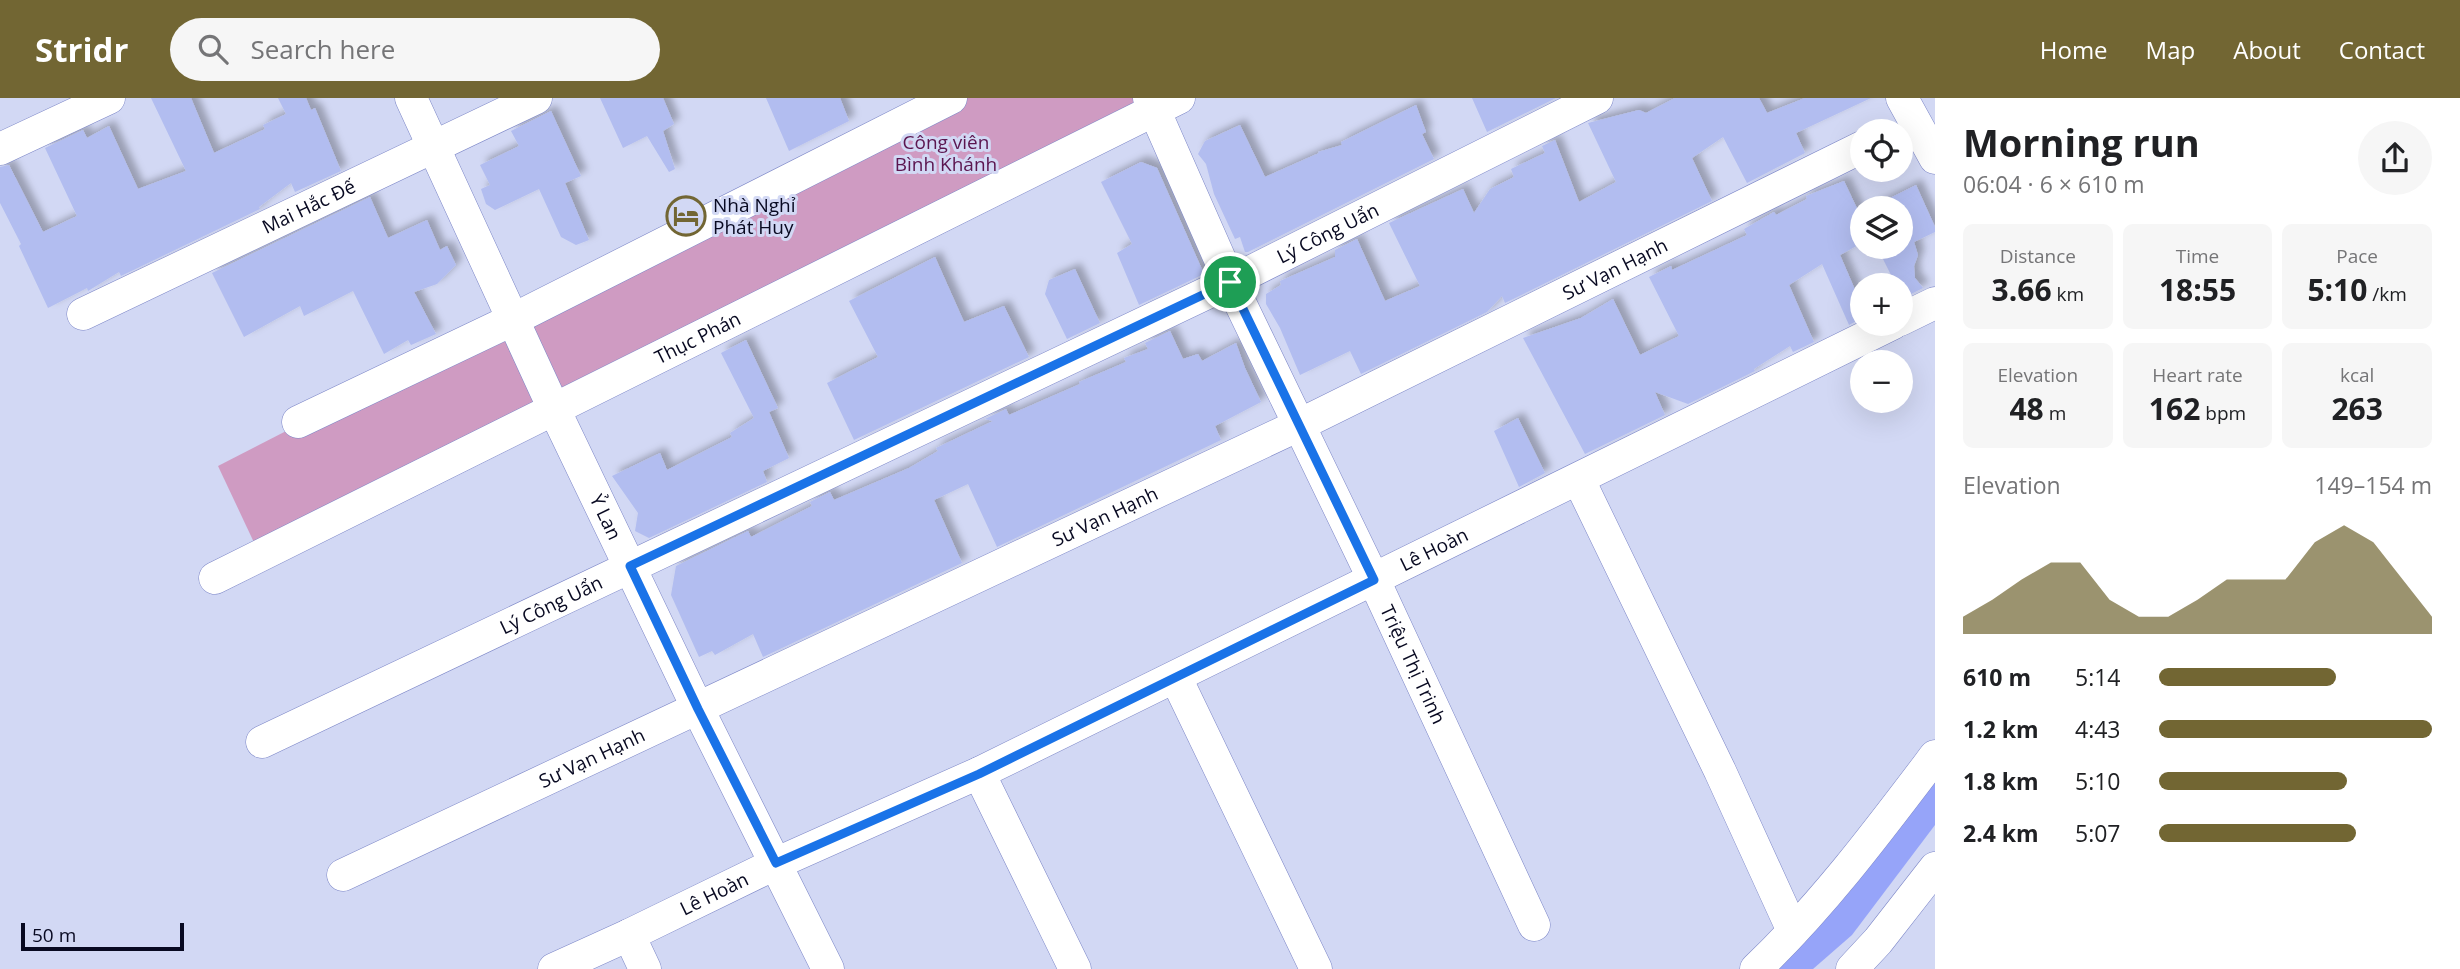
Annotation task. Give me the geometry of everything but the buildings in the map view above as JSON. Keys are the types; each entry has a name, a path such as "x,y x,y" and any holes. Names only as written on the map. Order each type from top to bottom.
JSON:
{"street":[{"path":"0,149 109,98"},
{"name":"Ỷ Lan","path":"411,98 554,410 698,709 828,969"},
{"name":"Mai Hắc Đế","path":"83,314 536,98"},
{"path":"298,422 514,318 951,98"},
{"name":"Lý Công Uẩn","path":"262,743 1230,282 1597,98"},
{"name":"Triệu Thị Trinh","path":"1161,102 1230,282 1374,580 1534,925"},
{"name":"Thục Phán","path":"215,578 554,410 1161,102"},
{"path":"1904,117 1935,158"},
{"name":"Sư Vạn Hạnh","path":"343,875 1300,425 1850,153"},
{"path":"1913,314 1935,303"},
{"name":"Lê Hoàn","path":"554,969 776,863 979,774 1868,336"},
{"path":"1579,480 1720,771 1793,931"},
{"path":"1176,678 1316,969"},
{"path":"1756,969 1853,863 1935,756"},
{"path":"979,774 1075,969"},
{"path":"1852,969 1878,941 1935,868"},
{"path":"629,935 645,969"}],"green space":[{"name":"Công viên Bình Khánh","path":"936,98 1183,98 259,553 218,466"}],"water":[{"path":"1935,781 1935,825 1852,935 1813,969 1768,969"}],"place":[{"name":"Nhà Nghỉ Phát Huy","path":"686,216"}],"route":[{"path":"1230,282 1374,580 979,774 776,863 630,566 1230,282"}]}
